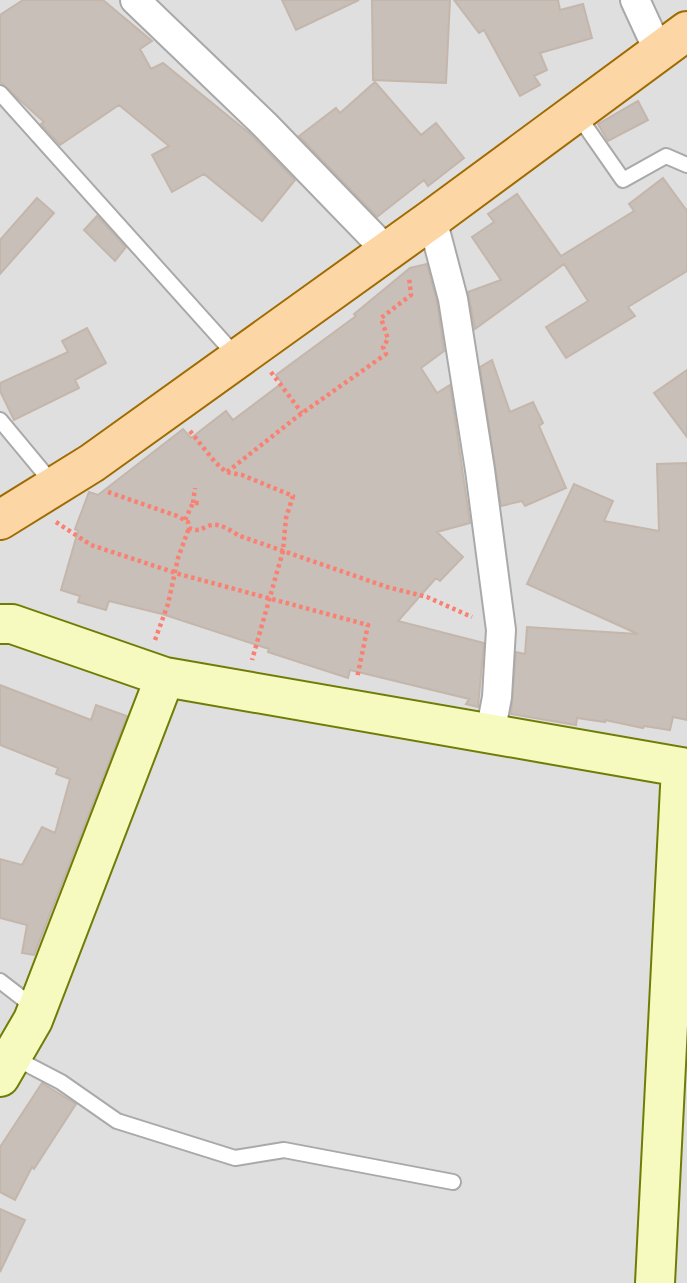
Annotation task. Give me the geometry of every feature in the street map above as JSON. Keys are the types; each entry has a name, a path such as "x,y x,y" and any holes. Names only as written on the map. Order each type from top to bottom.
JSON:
{"main road":[{"path":"26,506 170,407 432,219 673,41"}],"street":[{"path":"135,0 264,124 387,251"},
{"path":"635,0 673,41"},
{"path":"432,219 453,299 480,470 501,631 497,698 490,734"},
{"path":"4,620 154,674 684,767 655,1283"},
{"path":"6,1067 37,1009 154,674"}],"lane":[{"path":"0,93 245,353"},
{"path":"576,113 623,180 667,156 687,165"},
{"path":"0,420 26,506"},
{"path":"0,981 37,1009"},
{"path":"6,1067 61,1082 117,1121 235,1158 284,1150 453,1182"}],"path":[{"path":"226,472 302,413 386,354 383,346 388,339 380,318 411,295 409,277 387,251"},
{"path":"245,353 302,413"},
{"path":"170,407 226,472 242,475 293,496 286,518 283,551 244,691"},
{"path":"185,520 193,503 195,488"},
{"path":"26,506 119,497 185,520 189,528 196,531 212,525 226,528 240,536 387,587 428,597 501,631"},
{"path":"193,503 202,503"},
{"path":"26,506 91,545 175,573 368,625 350,709"},
{"path":"154,674 175,573 189,528"}],"shaded area":[{"path":"0,0 687,0 687,1283 0,1283"}],"building":[{"path":"23,0 103,0 152,41 140,49 151,69 163,63 249,133 295,180 262,221 204,174 172,192 152,155 169,146 119,105 60,145 41,124 44,122 0,82 0,15"},
{"path":"282,0 359,0 296,30"},
{"path":"372,0 450,0 446,83 373,80"},
{"path":"454,0 558,0 560,10 583,4 592,38 540,53 547,70 534,76 540,85 520,96 484,30 479,33"},
{"path":"375,82 421,135 436,123 464,158 428,186 424,180 377,217 299,136 336,108 340,113"},
{"path":"638,101 648,120 608,141 598,124"},
{"path":"663,178 687,211 687,271 628,307 635,316 566,358 546,327 588,301 564,264 475,329 468,292 501,280 472,237 494,222 488,214 517,194 561,256 634,211 629,204"},
{"path":"37,198 54,213 0,274 0,240"},
{"path":"97,216 126,247 115,261 84,230"},
{"path":"427,264 437,302 444,351 421,368 437,393 450,385 470,523 437,532 463,557 440,581 436,578 398,621 484,643 478,707 466,704 469,699 350,670 348,678 162,614 109,601 106,610 78,602 80,596 61,590 78,531 75,529 89,492 98,495 183,429 191,438 226,411 233,420 282,383 276,375 356,316 354,314 410,268"},
{"path":"87,328 106,363 75,380 79,388 14,420 0,391 0,383 68,352 62,341"},
{"path":"492,360 510,412 533,402 543,423 539,426 566,488 525,506 522,501 501,506 480,367"},
{"path":"687,370 687,437 654,393"},
{"path":"687,463 687,720 673,717 670,730 577,718 576,725 511,714 516,652 525,654 527,627 638,634 527,584 574,484 613,501 604,521 659,531 657,464"},
{"path":"0,685 91,720 96,705 127,716 34,955 22,953 27,925 0,918 0,859 22,865 42,827 55,833 70,779 56,774 58,768 0,745"},
{"path":"42,1083 76,1104 34,1169 32,1167 15,1200 0,1192 0,1147"},
{"path":"0,1209 25,1220 0,1272"}]}
